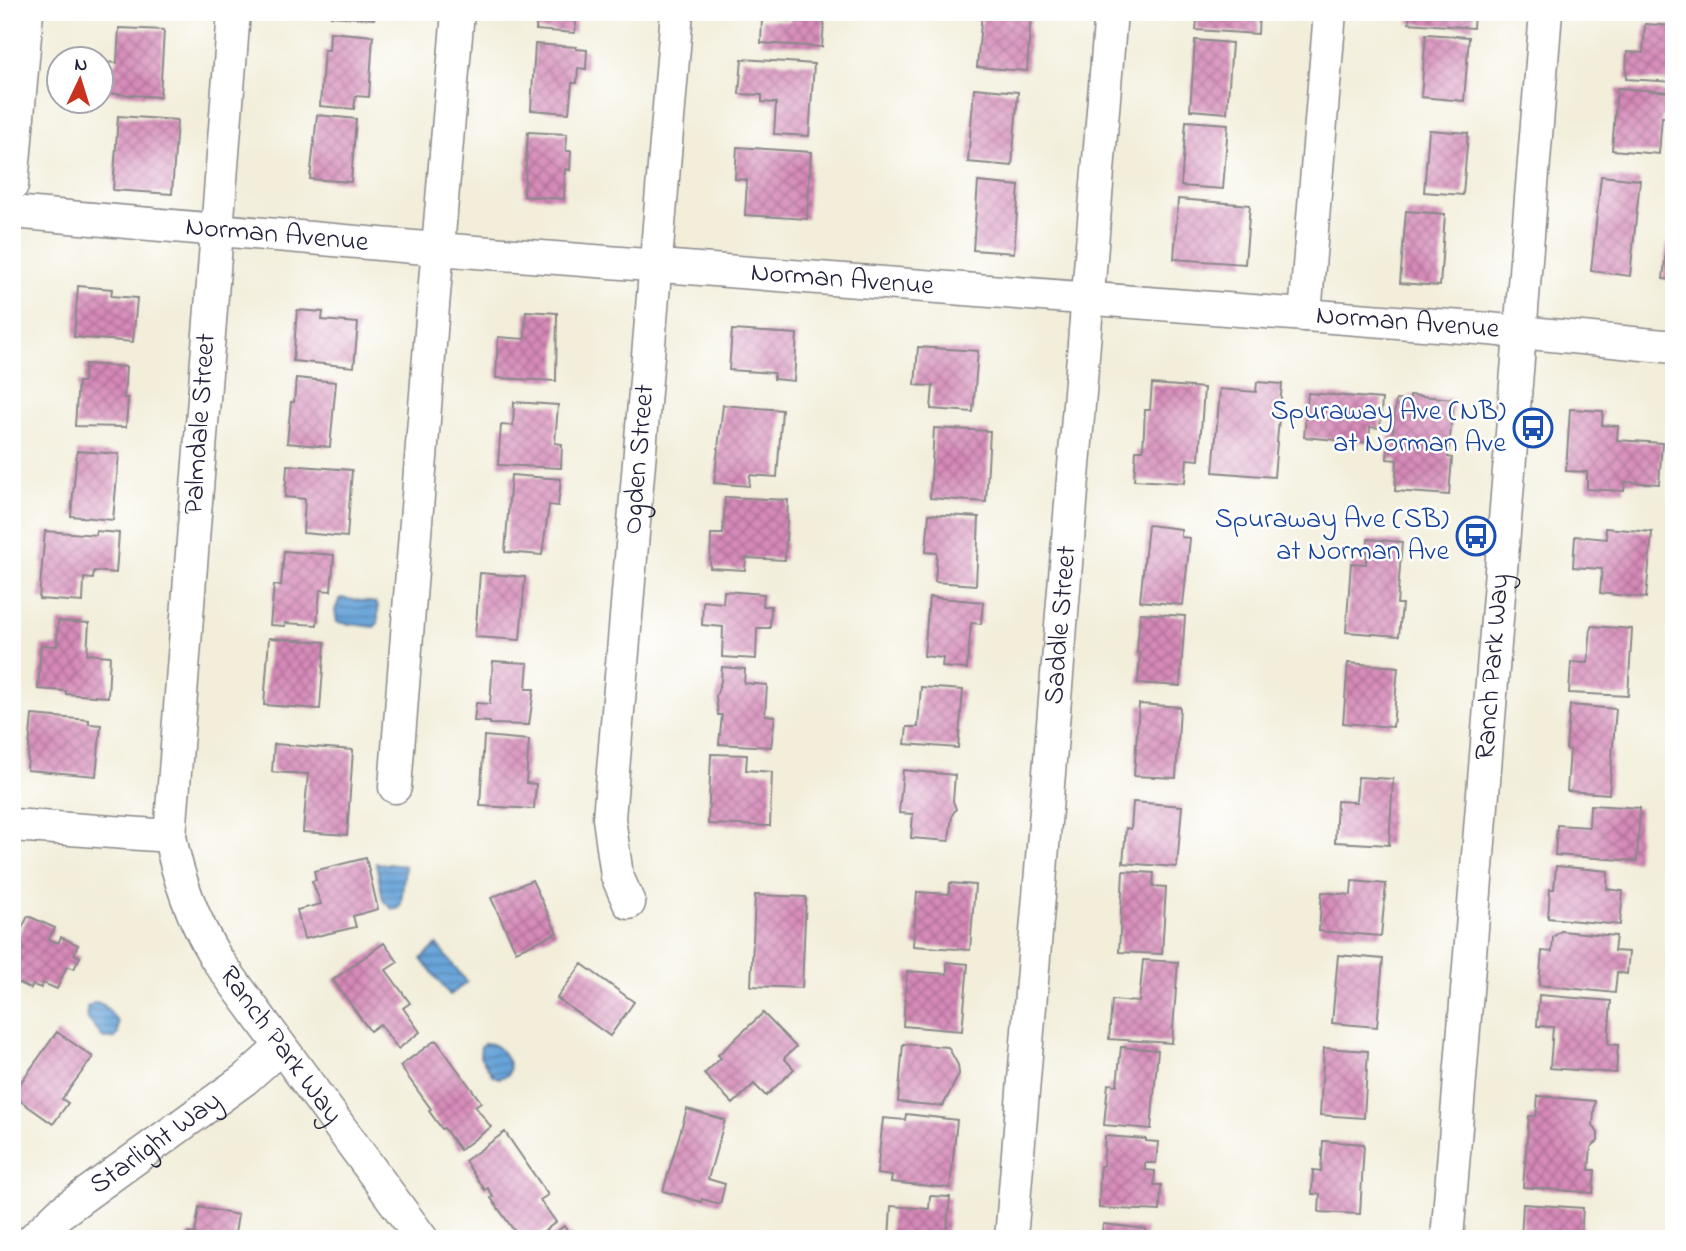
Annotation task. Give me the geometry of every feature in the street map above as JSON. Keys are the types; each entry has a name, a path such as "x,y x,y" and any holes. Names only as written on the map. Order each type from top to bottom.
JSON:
{"street":[{"path":"12,185 27,12"},
{"name":"Palmdale Street","path":"170,836 234,12"},
{"path":"395,787 458,12"},
{"name":"Ogden Street","path":"629,903 617,877 609,818 677,12"},
{"name":"Saddle Street","path":"1011,1239 1111,12"},
{"path":"1305,315 1330,12"},
{"name":"Ranch Park Way","path":"1447,1239 1546,12"},
{"name":"Norman Avenue","path":"12,212 438,249 1519,331 1674,347"},
{"path":"12,825 170,836"},
{"name":"Ranch Park Way","path":"170,836 176,869 200,931 216,958 422,1239"},
{"name":"Starlight Way","path":"33,1239 61,1213 245,1079 280,1048"}],"water":[{"path":"340,598 376,603 378,623 374,627 337,622 335,610"},
{"path":"376,863 405,866 401,904 398,909 392,909 383,900"},
{"path":"437,945 467,982 450,995 421,959"},
{"path":"96,1002 104,1005 118,1022 118,1034 115,1038 104,1039 87,1018 87,1007"},
{"path":"485,1043 495,1046 504,1054 509,1065 508,1075 499,1078 493,1076 480,1056 481,1046"}],"building":[{"path":"332,12 375,12 374,19 331,16"},
{"path":"537,12 577,12 575,33 536,30"},
{"path":"791,12 825,12 822,47 761,43 762,19 790,21"},
{"path":"982,12 1031,12 1027,71 977,67"},
{"path":"1198,12 1259,12 1258,34 1196,30"},
{"path":"1410,12 1474,12 1473,28 1409,23"},
{"path":"1645,24 1674,26 1674,82 1626,79 1627,52 1643,53"},
{"path":"119,28 164,30 160,97 116,94"},
{"path":"330,32 373,36 369,97 356,96 354,109 320,106 324,50 329,50"},
{"path":"1426,34 1469,37 1464,101 1421,97"},
{"path":"1195,40 1232,43 1227,113 1190,110"},
{"path":"535,44 587,50 586,69 578,68 577,83 572,83 569,113 531,110"},
{"path":"742,59 814,64 809,136 774,134 776,103 762,102 762,95 739,94"},
{"path":"974,88 1018,92 1012,166 968,162"},
{"path":"1617,88 1670,92 1668,117 1662,117 1659,154 1612,150"},
{"path":"317,115 356,119 351,182 310,179"},
{"path":"118,116 177,120 172,194 113,190"},
{"path":"1186,121 1228,124 1223,189 1181,186"},
{"path":"1429,130 1468,133 1463,195 1424,192"},
{"path":"528,132 567,134 566,151 571,151 570,170 565,169 564,199 524,196"},
{"path":"737,147 811,152 807,219 745,215 747,180 735,179"},
{"path":"1601,176 1640,180 1630,276 1591,271"},
{"path":"978,182 1019,186 1014,253 973,250"},
{"path":"1178,199 1250,205 1245,264 1174,259"},
{"path":"1406,211 1445,214 1440,286 1400,283"},
{"path":"1667,242 1674,242 1674,280 1663,279"},
{"path":"78,286 112,289 111,296 137,298 133,342 74,337"},
{"path":"297,310 323,312 322,320 358,323 354,367 293,361"},
{"path":"526,311 557,313 556,381 496,378 498,337 525,339"},
{"path":"732,330 797,334 794,381 774,379 774,373 729,370"},
{"path":"918,347 978,351 973,412 931,409 933,386 915,385"},
{"path":"85,364 126,367 126,427 75,426 78,382 84,382"},
{"path":"296,378 336,382 330,447 287,443"},
{"path":"1257,382 1282,384 1274,477 1213,472 1220,389 1256,392"},
{"path":"1152,384 1204,388 1199,460 1187,459 1185,483 1134,480 1136,450 1143,450 1145,410 1150,410"},
{"path":"1308,393 1382,399 1380,428 1370,427 1369,443 1304,437"},
{"path":"1410,395 1454,399 1448,457 1452,458 1449,495 1395,491 1397,460 1387,459 1389,436 1392,436 1396,400 1410,401"},
{"path":"514,402 558,405 555,443 562,444 561,468 498,465 501,425 513,426"},
{"path":"723,405 782,410 777,477 750,475 749,486 714,483"},
{"path":"1570,409 1603,411 1602,425 1618,426 1617,440 1662,443 1659,484 1625,482 1624,491 1587,489 1587,472 1566,471"},
{"path":"934,428 990,431 986,502 930,498"},
{"path":"77,451 119,454 113,520 71,516"},
{"path":"287,465 352,470 347,537 303,533 305,499 285,497"},
{"path":"511,475 561,479 558,506 549,505 542,555 505,552"},
{"path":"725,497 788,500 785,560 746,558 745,570 710,568 711,534 723,534"},
{"path":"929,514 979,517 976,585 935,582 937,553 926,552"},
{"path":"1148,525 1181,529 1181,537 1190,538 1183,605 1140,601"},
{"path":"1605,528 1652,532 1646,598 1600,593 1602,569 1573,567 1575,536 1607,539"},
{"path":"45,531 96,535 96,531 119,533 116,573 94,571 93,579 84,578 83,602 39,599"},
{"path":"1368,539 1402,542 1397,604 1402,604 1399,636 1346,632 1351,563 1366,564"},
{"path":"284,551 334,555 331,591 320,590 317,625 270,625 274,585 281,586"},
{"path":"480,573 525,577 520,640 475,637"},
{"path":"724,591 764,594 763,606 771,606 770,628 757,628 756,659 722,657 723,627 702,625 703,601 723,603"},
{"path":"929,597 983,602 981,624 971,623 967,669 942,667 943,658 924,656"},
{"path":"1140,613 1185,616 1180,686 1138,683"},
{"path":"58,621 89,623 87,654 110,656 108,697 38,689 41,645 57,646"},
{"path":"1591,626 1632,629 1628,696 1569,693 1571,662 1588,663"},
{"path":"269,638 325,642 320,709 264,705"},
{"path":"493,661 528,663 526,689 534,689 529,725 474,721 476,703 490,704"},
{"path":"1348,663 1398,667 1393,727 1343,723"},
{"path":"722,667 745,669 744,683 767,685 765,715 775,716 771,747 719,744 722,715 718,715 716,696"},
{"path":"921,687 963,690 958,748 905,744 907,727 918,727"},
{"path":"1139,704 1180,707 1176,778 1134,776"},
{"path":"1570,705 1616,709 1609,794 1567,791 1570,750 1566,749"},
{"path":"32,715 89,720 89,724 101,725 96,776 27,770"},
{"path":"484,736 529,740 526,783 536,784 534,809 480,806"},
{"path":"274,744 353,750 347,835 303,832 308,774 272,772"},
{"path":"711,754 747,755 746,770 772,772 770,826 708,824"},
{"path":"903,770 955,775 953,801 956,809 952,815 949,841 911,838 913,814 899,813"},
{"path":"1358,777 1393,779 1389,845 1335,842 1337,801 1356,802"},
{"path":"1133,802 1182,806 1177,867 1123,863 1126,828 1131,829"},
{"path":"1590,805 1640,808 1637,861 1555,855 1557,825 1589,827"},
{"path":"366,858 378,909 353,916 356,927 304,939 297,910 321,904 312,881 316,880 314,871"},
{"path":"1556,866 1608,871 1607,889 1623,891 1620,925 1548,918 1550,889 1554,889"},
{"path":"1123,871 1154,873 1153,886 1166,887 1162,954 1119,952"},
{"path":"532,880 557,933 516,951 491,898"},
{"path":"1352,881 1386,884 1381,936 1319,931 1322,892 1351,895"},
{"path":"950,883 975,885 970,950 913,946 917,892 949,894"},
{"path":"755,895 806,897 802,988 751,986"},
{"path":"28,916 55,928 49,939 58,943 61,937 78,945 74,954 80,957 74,969 67,966 57,989 43,983 41,988 33,985 31,989 12,980 12,948"},
{"path":"1561,931 1616,936 1614,951 1629,952 1627,974 1617,972 1615,993 1539,985 1542,951 1552,952 1553,937"},
{"path":"384,943 398,962 386,970 410,1003 403,1008 420,1032 398,1049 380,1024 370,1031 333,980"},
{"path":"1338,955 1383,959 1377,1027 1332,1023"},
{"path":"1143,960 1178,962 1172,1043 1109,1039 1112,1000 1139,1002"},
{"path":"947,962 968,964 962,1031 903,1026 907,971 947,974"},
{"path":"582,964 634,1002 610,1036 557,998"},
{"path":"1539,995 1611,1001 1608,1044 1618,1045 1616,1073 1550,1068 1553,1027 1537,1026"},
{"path":"763,1013 796,1047 784,1058 794,1069 766,1096 754,1084 733,1104 704,1074 721,1058 718,1055"},
{"path":"57,1032 93,1057 62,1099 68,1103 53,1124 12,1095"},
{"path":"436,1040 481,1102 475,1106 491,1127 460,1150 429,1111 431,1109 400,1066"},
{"path":"903,1044 948,1047 958,1065 959,1074 943,1106 898,1102"},
{"path":"1121,1047 1158,1050 1151,1129 1104,1125 1108,1084 1117,1085"},
{"path":"1324,1048 1368,1051 1364,1118 1320,1115"},
{"path":"1538,1096 1595,1101 1593,1125 1598,1133 1598,1141 1591,1147 1589,1170 1595,1170 1593,1193 1523,1187 1529,1116 1536,1116"},
{"path":"687,1109 725,1120 708,1179 725,1184 720,1204 702,1199 701,1202 663,1191"},
{"path":"906,1114 957,1120 950,1188 891,1182 892,1176 877,1174 883,1118 905,1120"},
{"path":"505,1132 548,1195 540,1200 556,1222 534,1239 520,1239 491,1198 493,1197 488,1188 485,1190 465,1161"},
{"path":"1105,1136 1158,1142 1156,1163 1145,1163 1145,1170 1155,1171 1154,1185 1161,1185 1160,1211 1099,1208 1100,1166 1103,1166"},
{"path":"1323,1141 1364,1144 1360,1214 1319,1212 1320,1194 1312,1194 1313,1170 1321,1171"},
{"path":"930,1196 950,1197 946,1239 889,1239 891,1206 929,1209"},
{"path":"1523,1204 1583,1208 1581,1239 1521,1239"},
{"path":"199,1207 238,1215 234,1239 187,1239 188,1233 195,1234"},
{"path":"1103,1224 1146,1229 1145,1239 1101,1239"},
{"path":"564,1226 574,1239 547,1239"}],"place":[{"name":"Spuraway Ave (NB) at Norman Ave","path":"1533,428"},
{"name":"Spuraway Ave (SB) at Norman Ave","path":"1476,536"}]}
